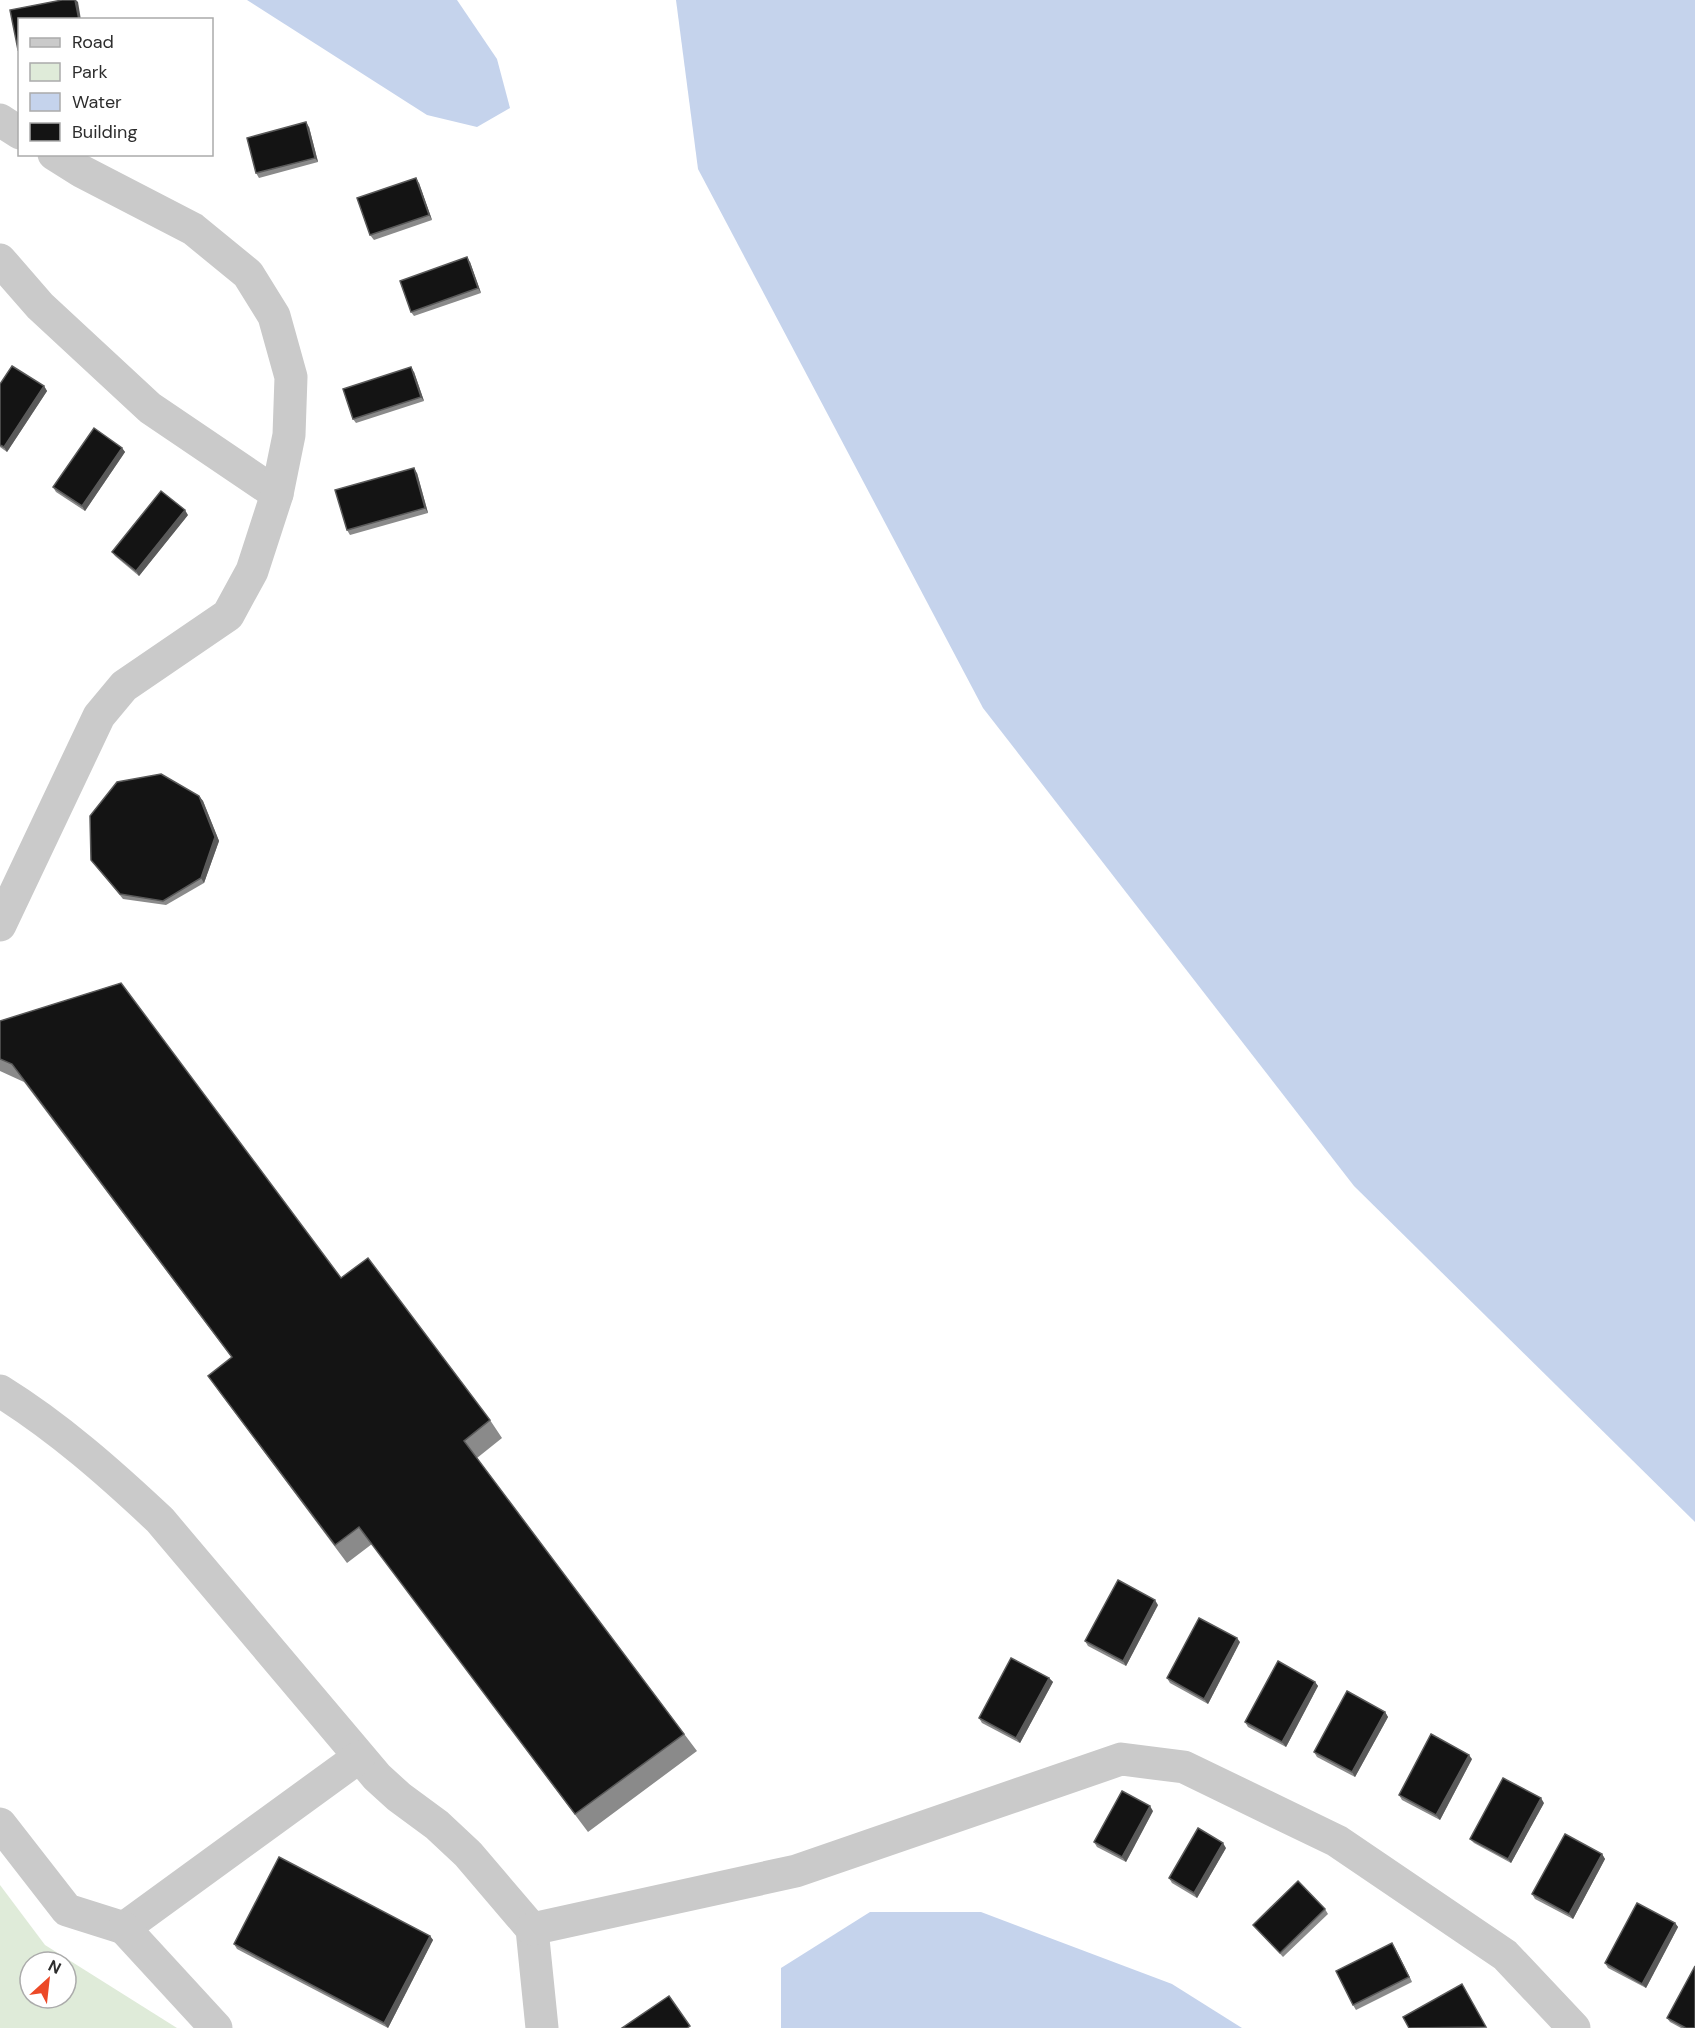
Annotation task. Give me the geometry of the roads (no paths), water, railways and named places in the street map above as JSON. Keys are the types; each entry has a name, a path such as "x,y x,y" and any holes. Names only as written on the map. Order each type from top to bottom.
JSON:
{"street":[{"path":"0,120 18,131"},
{"path":"0,925 99,716 124,686 228,615 252,571 277,494 289,435 291,377 274,316 248,274 194,229 81,171 57,156"},
{"path":"0,260 40,306 150,408 277,494"},
{"path":"0,1391 24,1406 82,1451 120,1482 160,1520 359,1757 399,1797 437,1826 468,1854 532,1929 542,2028"},
{"path":"124,1928 359,1757"},
{"path":"532,1929 796,1871 1121,1759 1184,1767 1337,1841 1505,1955 1574,2028"},
{"path":"0,1824 67,1910 124,1928 216,2028"}],"water":[{"path":"247,0 457,0 497,59 510,108 477,127 427,115"},
{"path":"676,0 1695,0 1695,1522 1354,1186 983,708 698,169"},
{"path":"870,1912 981,1912 1172,1984 1242,2028 781,2028 781,1968"}]}
